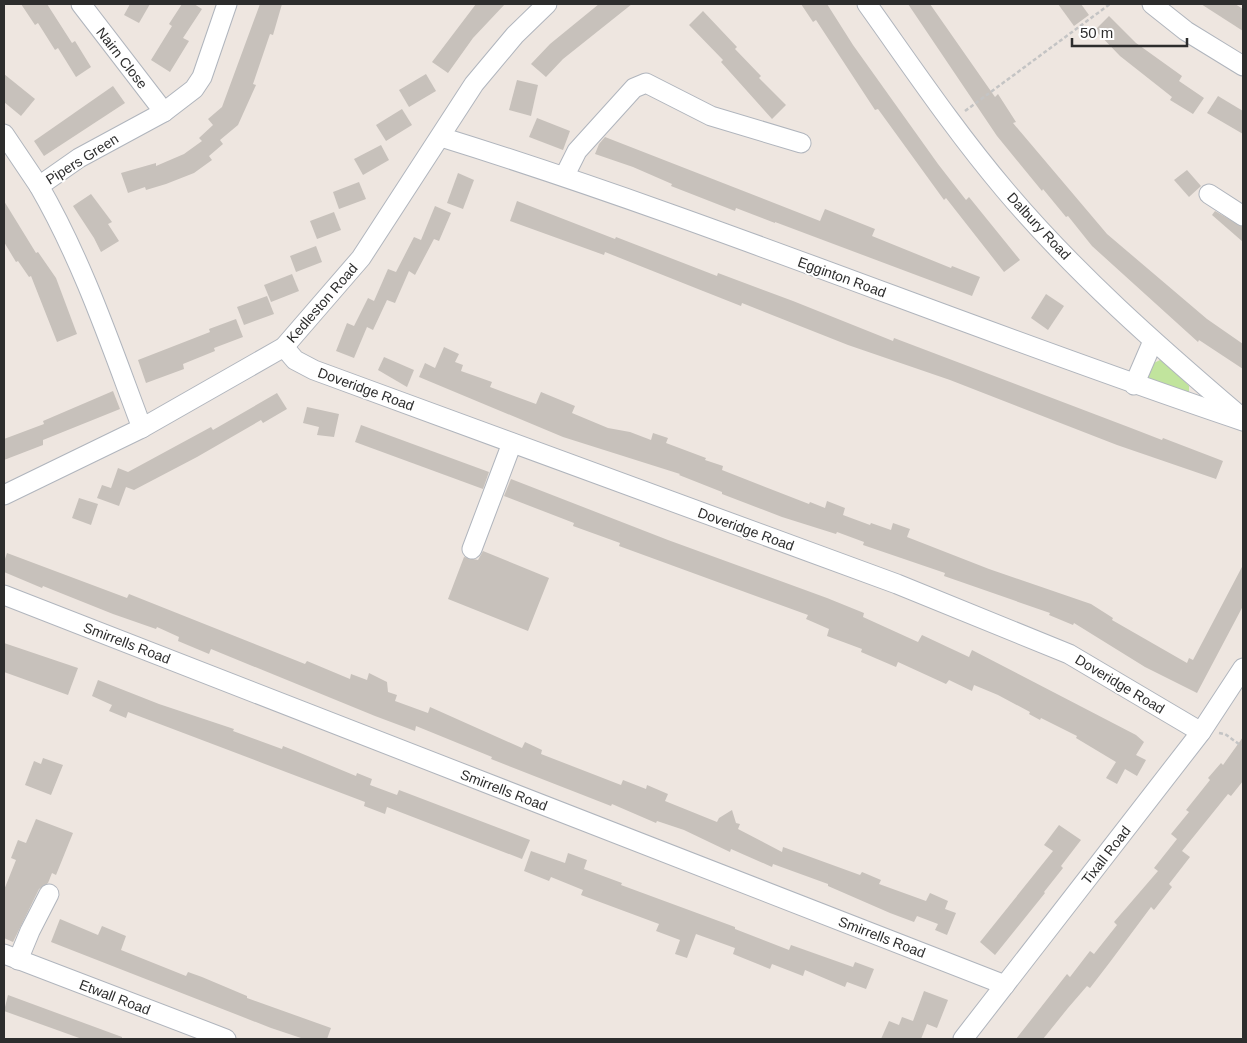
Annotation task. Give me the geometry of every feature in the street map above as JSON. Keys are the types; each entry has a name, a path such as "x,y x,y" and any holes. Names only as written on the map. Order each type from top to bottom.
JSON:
{"street":[{"name":"Nairn Close","path":"81,4 164,112"},
{"name":"Pipers Green","path":"142,428 80,267 58,218 39,186 91,151 164,112 194,89 202,76 227,4"},
{"name":"Kedleston Road","path":"4,495 142,428 284,347 361,258 474,84 515,35 547,4"},
{"name":"Dalbury Road","path":"867,4 951,121 1005,191 1152,341 1243,420"},
{"path":"1152,4 1186,31 1243,66"},
{"path":"565,175 577,151 620,102 634,88 646,83 711,116 801,143"},
{"path":"4,134 39,186"},
{"name":"Egginton Road","path":"441,137 565,175 1134,385 1243,420"},
{"path":"1209,194 1243,216"},
{"path":"1134,385 1152,341"},
{"name":"Doveridge Road","path":"284,347 295,360 314,370 897,584 1069,654 1202,732"},
{"path":"472,549 512,443"},
{"name":"Smirrells Road","path":"4,596 1005,985"},
{"name":"Tixall Road","path":"963,1039 1202,732 1243,668"},
{"path":"11,957 30,931 49,894"},
{"name":"Etwall Road","path":"11,957 226,1039"}],"path":[{"path":"951,121 1110,4"},
{"path":"1202,732 1225,734 1243,747"}],"green space":[{"path":"1162,359 1189,386 1189,392 1183,395 1149,386 1145,374 1150,365"}],"building":[{"path":"21,4 47,4 72,43 75,41 91,67 76,77 58,48 55,50 38,23 35,25"},
{"path":"130,4 150,4 139,23 124,15"},
{"path":"182,4 194,4 202,9 183,38 189,41 170,72 151,60 172,26 169,24"},
{"path":"260,4 282,4 273,35 270,34 253,84 256,85 238,125 220,140 223,144 209,156 212,160 194,173 166,184 146,190 145,187 128,193 121,173 156,163 156,166 184,154 202,141 199,138 213,125 208,119 222,107"},
{"path":"476,4 505,4 473,38 448,73 432,62"},
{"path":"599,4 632,4 563,59 546,77 531,64 550,44"},
{"path":"801,4 827,4 853,45 938,164 966,200 969,197 1020,260 1004,272 946,198 944,200 878,109 875,110 816,20 813,22"},
{"path":"908,4 930,4 995,97 998,94 1016,122 1013,123 1107,234 1207,319 1243,344 1243,369 1199,340 1198,342 1092,246 1068,216 1066,217 1043,189 1042,191 997,136"},
{"path":"1058,4 1081,4 1089,15 1074,26"},
{"path":"1201,4 1235,4 1243,9 1243,31"},
{"path":"703,11 737,47 735,49 761,76 759,78 786,105 772,119 721,62 723,60 689,25"},
{"path":"1109,16 1136,43 1182,76 1179,81 1204,98 1193,114 1170,100 1172,97 1120,56 1095,30"},
{"path":"4,74 35,99 21,116 4,102"},
{"path":"426,74 436,91 409,107 399,90"},
{"path":"517,80 538,85 531,116 509,110"},
{"path":"113,86 125,103 44,156 34,141"},
{"path":"1218,96 1243,111 1243,134 1207,113"},
{"path":"402,109 412,125 386,141 376,125"},
{"path":"537,118 570,131 563,150 529,137"},
{"path":"605,137 820,221 825,209 875,229 872,236 951,268 952,266 980,277 972,296 736,208 735,211 671,186 672,184 633,167 595,154 599,144"},
{"path":"381,145 389,160 363,175 354,159"},
{"path":"1187,170 1201,186 1189,197 1174,180"},
{"path":"458,173 474,180 463,209 447,203"},
{"path":"359,182 366,199 339,209 333,192"},
{"path":"91,194 112,222 108,224 119,241 101,252 73,206"},
{"path":"4,201 36,253 38,252 56,278 77,334 57,342 31,276 29,277 18,261 16,262 4,242"},
{"path":"517,201 717,276 718,273 893,341 894,338 1162,440 1163,438 1223,461 1216,479 1117,445 950,380 848,345 742,303 741,306 605,252 604,255 510,221"},
{"path":"435,206 451,213 439,241 434,239 415,275 409,271 395,303 387,300 373,330 367,327 354,358 336,351 347,323 354,326 368,298 374,301 388,269 396,272 414,237 421,240"},
{"path":"1215,211 1243,227 1243,242 1212,215"},
{"path":"334,212 341,230 317,239 310,221"},
{"path":"316,246 322,262 296,272 290,256"},
{"path":"292,274 299,291 271,302 264,285"},
{"path":"1046,294 1064,306 1048,330 1031,318"},
{"path":"267,296 274,314 244,325 237,307"},
{"path":"236,319 243,337 214,348 215,351 183,364 184,369 146,383 138,360 210,332 209,329"},
{"path":"444,347 459,354 455,362 463,365 461,371 492,382 490,387 536,404 541,392 575,406 572,413 608,428 630,432 651,440 653,433 668,438 666,443 723,466 722,470 809,504 810,502 825,508 827,501 845,508 843,515 870,525 871,523 891,530 893,523 910,529 907,537 989,569 1091,604 1113,618 1112,620 1187,663 1189,658 1193,660 1243,565 1243,606 1197,693 1145,667 1074,623 1073,625 1049,615 1050,613 944,576 945,573 863,545 864,542 837,532 836,534 782,517 722,494 722,492 680,474 563,437 419,377 425,363 435,368"},
{"path":"384,357 414,370 407,387 378,370"},
{"path":"113,391 120,409 43,440 43,445 4,460 4,439 44,424 43,421"},
{"path":"277,393 287,409 263,423 261,420 197,457 134,490 126,487 119,506 97,498 102,485 111,488 118,468 128,472 211,427 213,430"},
{"path":"307,407 339,414 334,437 317,435 319,427 303,423"},
{"path":"361,425 489,472 483,489 355,442"},
{"path":"511,479 668,540 827,598 864,613 863,617 918,642 922,635 969,657 972,650 1136,735 1144,742 1136,755 1146,760 1137,776 1125,769 1117,784 1106,778 1116,762 1076,738 1077,736 1041,718 1040,720 1029,714 1030,712 998,695 974,685 972,691 949,680 946,684 898,662 896,667 861,652 862,649 827,636 829,629 806,619 808,615 619,546 620,543 573,526 574,523 504,496"},
{"path":"79,498 98,504 91,525 72,518"},
{"path":"483,551 549,578 528,631 448,599 464,557 478,560"},
{"path":"7,553 127,598 129,594 305,664 307,661 350,679 351,674 367,680 369,673 387,682 388,692 397,695 395,701 428,713 430,707 522,748 525,742 542,750 541,754 621,785 623,780 646,789 647,785 668,794 665,801 717,822 719,818 732,810 736,823 740,824 738,829 782,852 783,847 860,875 862,872 881,880 879,884 926,901 930,893 948,901 945,909 956,913 947,935 935,930 938,924 917,916 914,922 890,913 828,886 828,884 773,864 772,867 731,849 730,852 684,830 657,821 656,823 612,804 611,806 491,759 492,757 416,726 415,731 211,649 209,654 178,641 179,637 157,627 156,629 113,614 43,586 42,588 4,572 4,562"},
{"path":"4,643 78,668 68,695 4,672"},
{"path":"98,680 159,704 234,729 233,731 282,749 283,746 356,776 357,773 372,779 370,785 397,795 399,790 530,840 522,859 387,807 385,814 364,806 365,802 128,712 126,718 109,711 112,705 92,696"},
{"path":"1243,737 1243,781 1231,796 1228,794 1182,851 1190,857 1169,884 1172,887 1154,910 1151,907 1090,988 1087,986 1043,1039 1016,1039 1067,974 1070,977 1090,951 1094,954 1117,925 1114,922 1158,871 1154,868 1177,839 1171,834 1189,812 1186,810 1210,780 1208,778 1221,763 1223,765"},
{"path":"43,758 63,765 51,795 25,785 34,761 41,764"},
{"path":"36,819 73,833 56,875 52,873 48,883 39,889 13,942 4,938 4,890 16,860 11,858 18,840 26,843"},
{"path":"1059,825 1081,840 1061,866 1063,868 1045,893 995,955 980,942 1053,851 1044,845"},
{"path":"531,851 565,863 568,853 587,860 584,869 622,883 621,885 735,927 735,929 789,950 791,945 853,967 855,962 874,969 866,989 847,982 845,987 805,970 803,976 772,964 770,969 733,954 735,948 696,934 687,958 675,954 680,940 656,931 659,924 581,895 583,890 551,877 549,881 524,871"},
{"path":"60,919 98,935 102,926 126,936 121,950 186,976 188,972 202,977 247,996 247,998 331,1028 327,1039 304,1039 271,1028 51,942"},
{"path":"924,991 948,1000 937,1028 927,1024 921,1039 881,1039 889,1021 899,1025 902,1017 913,1021"},
{"path":"8,995 122,1037 122,1039 82,1039 4,1011"}]}
